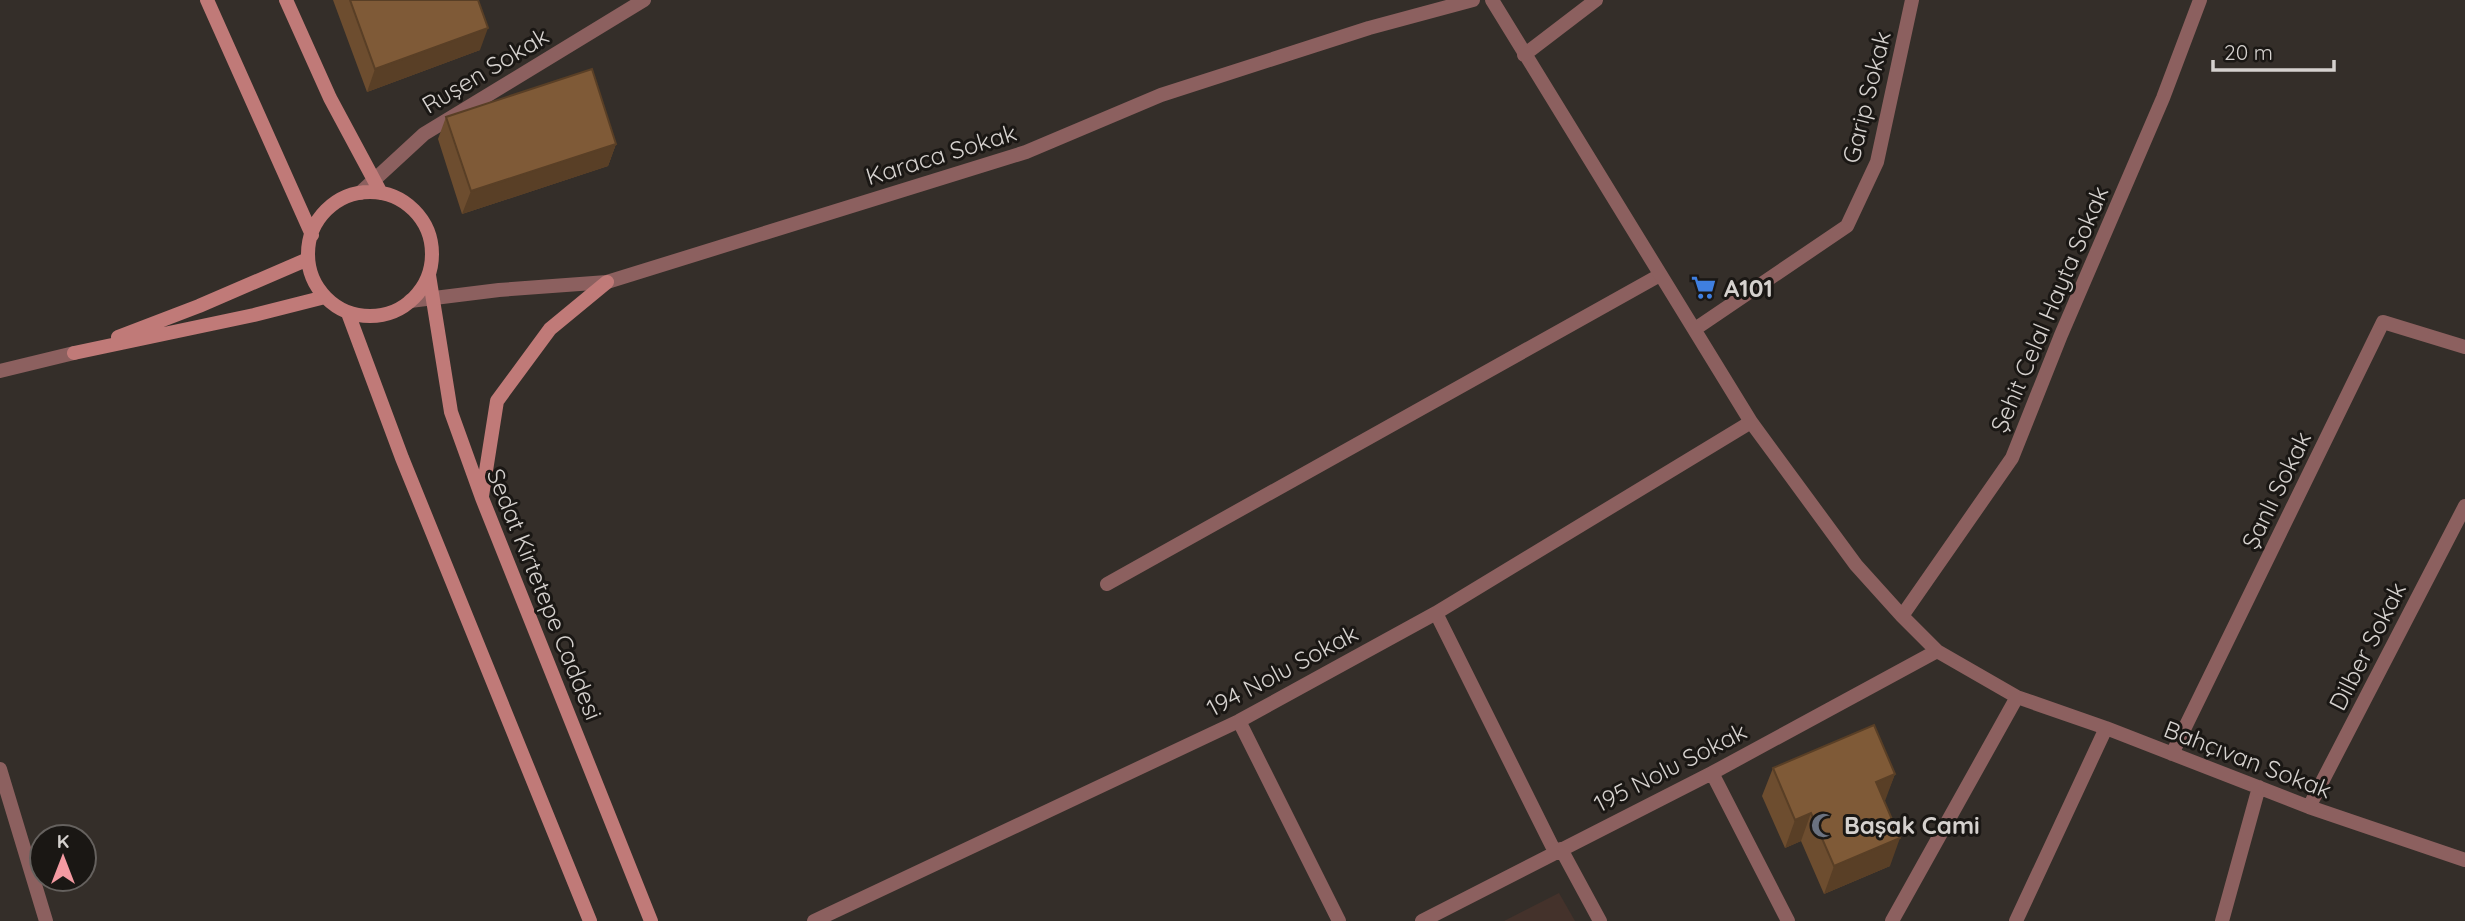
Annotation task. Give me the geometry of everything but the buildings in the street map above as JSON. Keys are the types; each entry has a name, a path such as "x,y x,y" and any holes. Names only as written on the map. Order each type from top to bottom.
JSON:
{"main road":[{"path":"207,0 312,235"},
{"path":"286,0 330,98 377,187 410,207 429,234 432,251 429,275 419,292 405,306 387,314 367,316 348,313 325,297 310,273 308,259 314,228 325,211 341,199 377,187"},
{"path":"74,354 199,306 308,259"},
{"name":"Sedat Kirtetepe Caddesi","path":"429,275 451,412 482,498 651,921"},
{"path":"482,498 497,401 550,329 607,282"},
{"path":"74,354 325,297"},
{"path":"348,313 402,458 590,921"}],"street":[{"name":"Ruşen Sokak","path":"377,187 424,134 644,0"},
{"name":"Karaca Sokak","path":"410,301 499,290 607,282 1026,152 1161,95 1369,28 1473,0"},
{"name":"Bahçıvan Sokak","path":"1492,0 1751,422 1856,565 1937,651 2017,697 2106,728 2309,807 2465,860"},
{"path":"1524,55 1596,0"},
{"name":"Garip Sokak","path":"1695,329 1847,226 1877,162 1912,0"},
{"name":"Şehit Celal Hayta Sokak","path":"1902,616 2012,458 2061,335 2163,98 2200,0"},
{"path":"1107,584 1660,275"},
{"name":"Şanlı Sokak","path":"2172,754 2383,322 2465,347"},
{"path":"0,371 74,354"},
{"name":"194 Nolu Sokak","path":"814,921 1239,721 1436,613 1751,422"},
{"name":"Dilber Sokak","path":"2309,807 2465,506"},
{"path":"1436,613 1558,850 1600,921"},
{"name":"195 Nolu Sokak","path":"1422,921 1712,773 1937,651"},
{"path":"1892,921 2017,697"},
{"path":"1239,721 1339,921"},
{"path":"2015,921 2106,728"},
{"path":"0,769 46,921"},
{"path":"1712,773 1788,921"},
{"path":"2222,921 2259,787"}],"shaded area":[{"path":"1559,893 1575,921 1504,921"}],"place":[{"name":"A101","path":"1704,288"},
{"name":"Başak Cami","path":"1824,825"}]}
